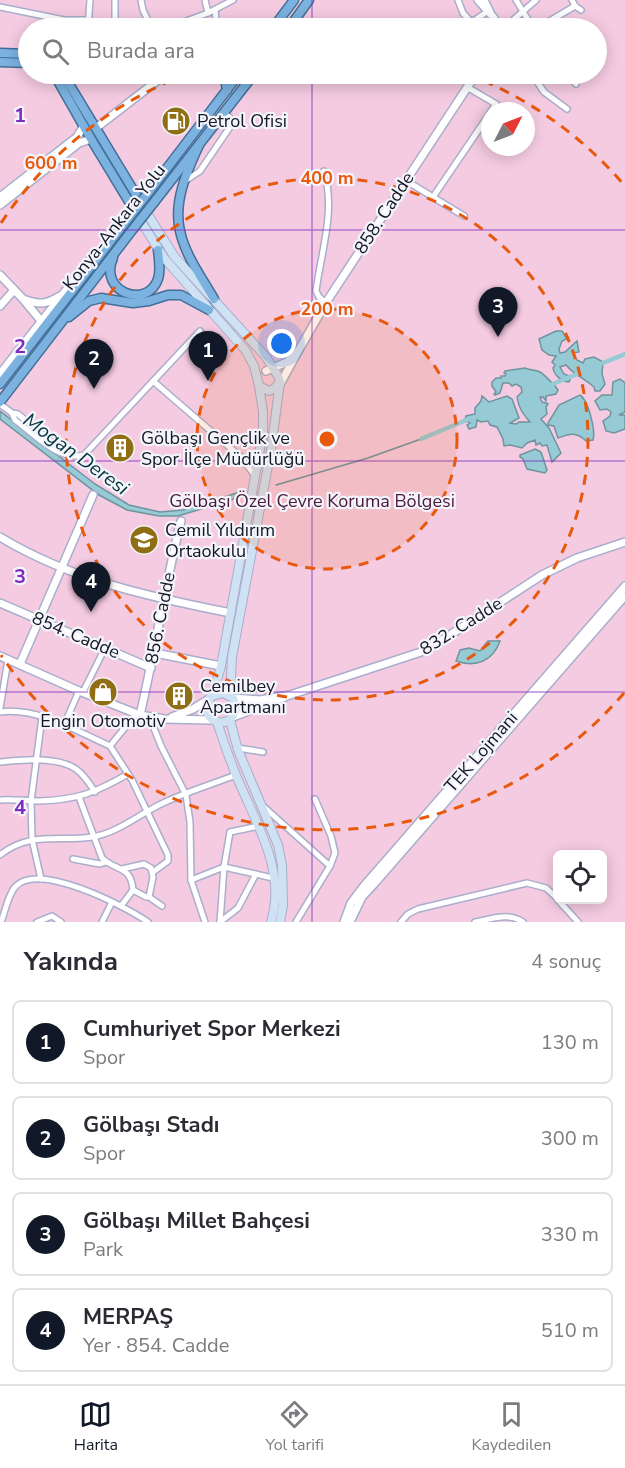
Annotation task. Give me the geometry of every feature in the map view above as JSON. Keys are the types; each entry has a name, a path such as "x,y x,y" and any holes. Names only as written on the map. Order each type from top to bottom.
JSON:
{"highway":[{"path":"280,18 294,0"},
{"path":"296,18 309,0"},
{"path":"0,53 18,54"},
{"path":"0,62 18,63"},
{"path":"59,84 131,205"},
{"path":"69,84 138,198"},
{"path":"226,84 227,90"},
{"path":"0,384 232,84"},
{"name":"Konya-Ankara Yolu","path":"0,403 49,336 246,84"},
{"path":"199,145 184,182 180,206 180,231 214,299"},
{"path":"122,243 111,261 111,277 119,290 132,295 142,294 156,284 160,271 158,250"},
{"path":"49,336 83,304 95,298 138,303 168,295 181,295 209,310"}],"main road":[{"path":"138,198 174,256 214,299 275,377 271,450 232,657 232,697 236,705 232,718 238,748 278,845 282,865 283,905 280,922"},
{"path":"131,205 158,250 243,346 254,366 258,384 263,421 255,476 244,525 231,613 220,666 206,708 215,721 271,856 274,913 271,922"},
{"path":"258,384 260,375 275,377"},
{"path":"258,384 267,391 275,377"},
{"path":"210,698 223,693 232,697"},
{"path":"215,721 232,718"}],"street":[{"path":"88,18 90,0"},
{"path":"115,0 115,18"},
{"path":"141,0 147,18"},
{"path":"205,0 208,13"},
{"path":"194,18 233,0"},
{"path":"458,0 467,18"},
{"path":"478,0 490,13"},
{"path":"485,0 493,18"},
{"path":"516,0 527,18"},
{"path":"515,18 536,0"},
{"path":"557,18 578,8 572,0"},
{"path":"0,7 54,18"},
{"path":"215,10 216,18"},
{"path":"480,18 490,13"},
{"path":"96,128 153,84"},
{"name":"858. Cadde","path":"275,377 296,355 326,303 469,84"},
{"path":"539,84 544,92 567,108"},
{"path":"467,87 493,102"},
{"path":"224,112 234,121 241,123"},
{"path":"184,182 200,171 234,121"},
{"path":"0,197 77,137 83,127"},
{"path":"433,197 481,127"},
{"path":"0,205 79,143 91,139"},
{"path":"324,171 327,183 327,224 316,291 326,303"},
{"path":"405,180 464,216"},
{"path":"0,374 89,261 108,244"},
{"path":"0,275 23,298 42,322"},
{"path":"0,306 14,290"},
{"path":"23,298 40,304 49,302 65,292"},
{"path":"0,403 12,413 18,414 65,454 80,457 87,453 200,331"},
{"name":"858. Cadde","path":"275,377 296,355"},
{"path":"153,381 242,458 255,476"},
{"path":"242,458 253,457 258,452"},
{"path":"20,664 63,569 93,495"},
{"name":"856. Cadde","path":"138,715 155,653 170,565 181,521"},
{"path":"0,537 63,569 107,585 165,600 231,613"},
{"name":"832. Cadde","path":"232,718 290,695 427,650 542,574 577,558 625,542"},
{"name":"TEK Lojmani","path":"344,922 351,903 363,887 625,586"},
{"name":"TEK Lojmani","path":"350,922 368,891 625,597"},
{"name":"854. Cadde","path":"0,603 151,668"},
{"path":"64,725 105,648"},
{"path":"155,653 220,666"},
{"path":"0,656 138,715 150,718 215,721"},
{"path":"8,660 2,686 0,710 42,717 110,746 148,811 169,859 153,872"},
{"name":"832. Cadde","path":"232,697 260,700 290,695"},
{"path":"164,719 188,712 210,698"},
{"path":"110,746 138,715"},
{"path":"41,879 32,839 31,801 42,717"},
{"path":"150,718 161,746 186,795 190,822 190,880 205,922"},
{"path":"238,748 263,752"},
{"path":"0,762 37,759 73,767 81,773 95,792"},
{"path":"0,800 31,801 78,797 95,792 128,774"},
{"path":"0,855 10,847 32,839 92,837 112,831 148,811 236,775"},
{"path":"78,797 102,858 122,868 130,878 132,890 121,906"},
{"path":"296,922 330,866 335,853 332,836 315,799"},
{"path":"261,804 330,866"},
{"path":"220,922 224,867 230,832 259,825"},
{"path":"73,860 100,864 106,862"},
{"path":"122,868 144,864 150,866 153,872 149,897"},
{"path":"190,880 224,867 273,878"},
{"path":"220,922 238,908 256,874"},
{"path":"2,922 14,888 22,882 41,879 68,884 121,906 148,922"},
{"path":"401,922 408,914 418,909 527,883 537,884 553,894"},
{"path":"132,890 149,897 162,906"},
{"path":"102,922 112,902"},
{"path":"562,904 578,922"},
{"path":"37,922 52,916 61,922"},
{"path":"476,922 508,916 516,917 524,922"}],"green space":[{"name":"Gölbaşı Özel Çevre Koruma Bölgesi","path":"0,0 625,0 625,922 0,922"}],"water":[{"path":"556,331 562,331 567,339 562,341 560,353 565,352 577,341 579,352 573,353 577,360 583,363 585,359 594,357 603,362 602,374 605,384 600,391 595,391 594,387 566,365 560,367 564,374 569,376 569,382 557,376 553,368 555,365 552,362 556,356 549,355 542,350 539,339"},
{"path":"525,368 542,373 558,390 556,394 546,396 546,401 540,397 542,402 548,404 547,414 541,419 549,428 561,453 552,462 547,445 542,446 540,443 536,445 535,440 522,448 504,446 497,427 490,425 488,421 477,420 476,427 469,429 467,425 470,423 465,420 466,416 475,414 475,408 482,396 489,402 507,396 512,399 519,418 510,423 530,422 518,401 517,397 522,392 521,387 516,384 512,386 509,383 503,383 500,393 495,395 496,392 492,386 496,378 505,376 505,371"},
{"path":"620,379 625,383 625,412 619,415 625,415 625,429 614,433 606,431 603,421 610,416 611,412 607,409 600,410 595,401 602,395 612,395 613,382"},
{"path":"580,395 591,416 593,440 586,441 572,434 558,438 554,426 548,423 559,405"},
{"path":"0,411 95,484 129,505 160,512 183,510 243,491 244,496 178,516 159,516 127,510 99,495 0,419"},
{"path":"535,449 541,452 547,470 545,473 527,469 520,457"},
{"path":"488,641 500,641 488,658 470,664 456,661 460,650 469,648 480,651"}],"waterway":[{"path":"598,365 625,354"},
{"path":"548,386 582,372"},
{"path":"421,439 469,419"},
{"name":"Mogan Deresi","path":"276,485 368,458 421,439"}],"place":[{"name":"Petrol Ofisi","path":"176,121"},
{"name":"Gölbaşı Millet Bahçesi","path":"498,337"},
{"name":"Cumhuriyet Spor Merkezi","path":"208,381"},
{"name":"Gölbaşı Stadı","path":"94,389"},
{"name":"Gölbaşı Gençlik ve Spor İlçe Müdürlüğü","path":"120,448"},
{"name":"Cemil Yıldırım Ortaokulu","path":"144,540"},
{"name":"MERPAŞ","path":"91,612"},
{"name":"Engin Otomotiv","path":"103,692"},
{"name":"Cemilbey Apartmanı","path":"179,696"}]}
